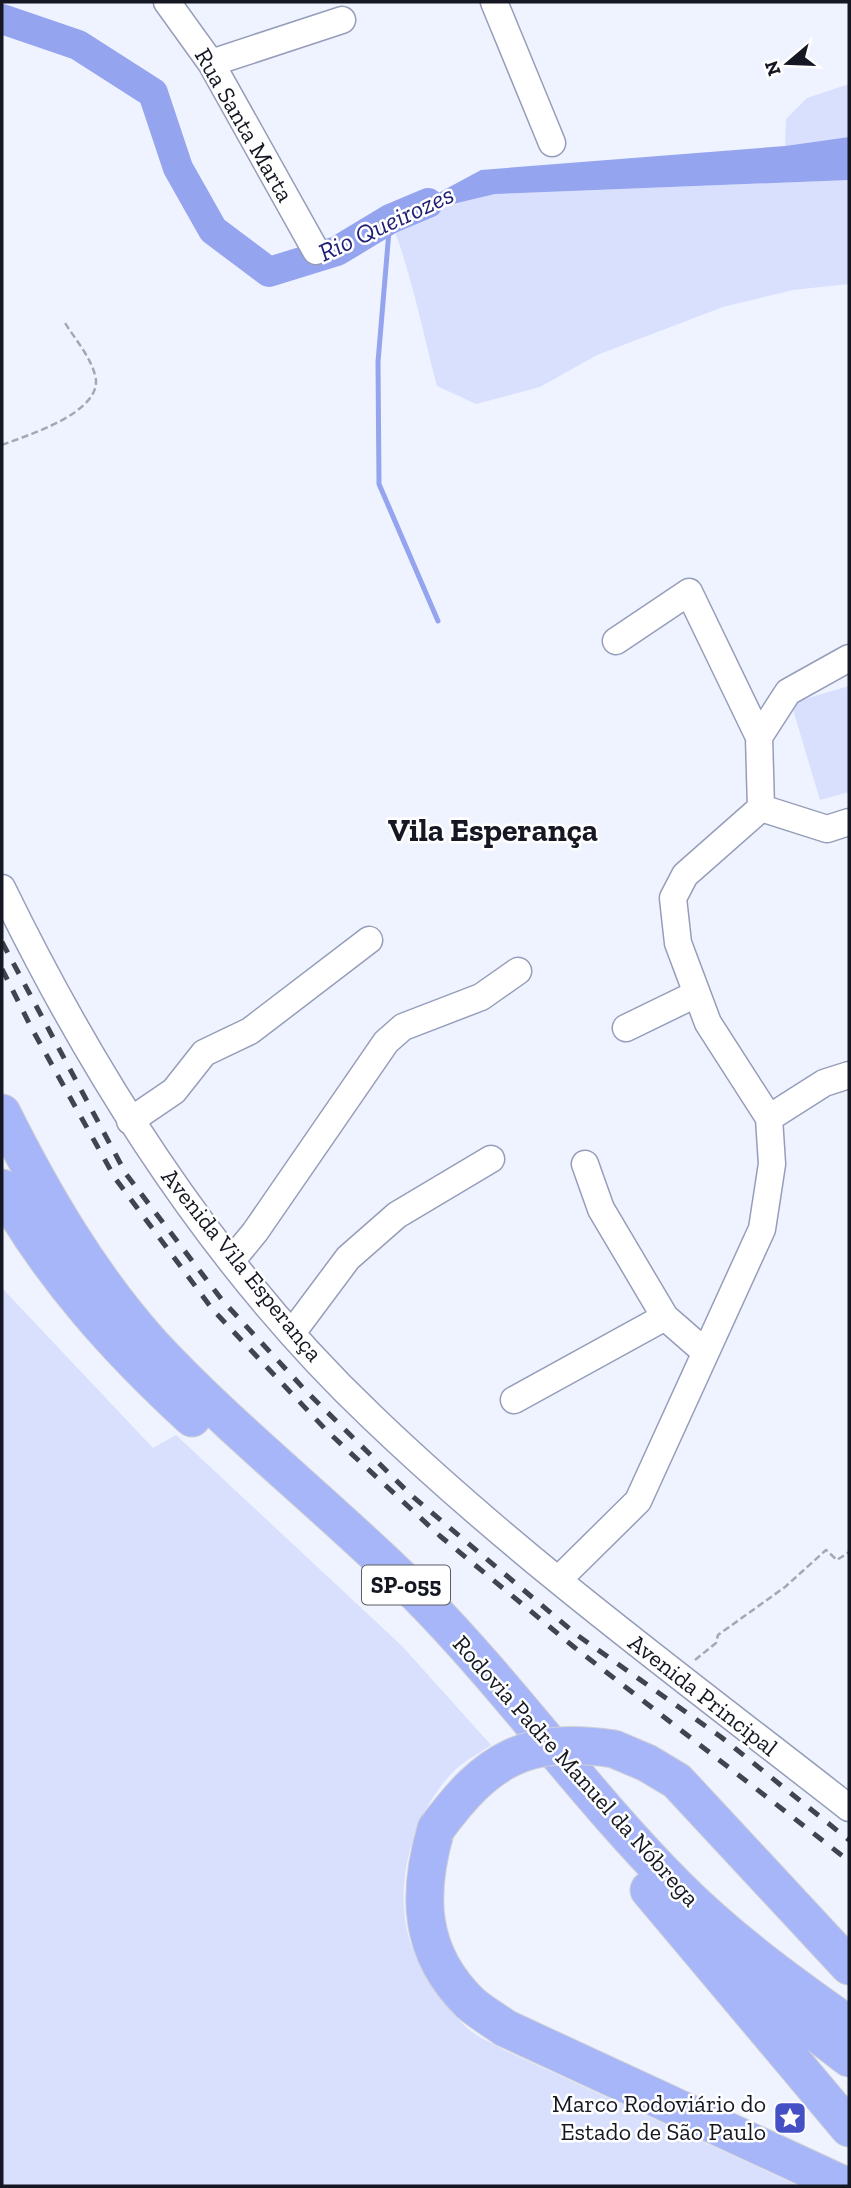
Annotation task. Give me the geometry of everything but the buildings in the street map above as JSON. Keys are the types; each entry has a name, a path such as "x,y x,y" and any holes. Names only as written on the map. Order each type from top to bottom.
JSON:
{"highway":[{"name":"Rodovia Padre Manuel da Nóbrega","path":"2,1113 34,1178 89,1266 151,1343 217,1410 418,1595 676,1886 767,1967 849,2025"},
{"name":"SP-055","path":"2,1188 65,1283 101,1328 150,1379 414,1623 649,1891 734,1970 849,2058"},
{"path":"846,2186 505,2028 471,2003 443,1968 428,1933 422,1891 427,1859 436,1829 464,1791 488,1770 519,1755 562,1744 614,1749 647,1763 677,1781 849,1966"},
{"path":"649,1891 849,2128"}],"street":[{"name":"Rua Santa Marta","path":"167,2 211,63 316,251"},
{"path":"494,2 552,143"},
{"path":"211,63 342,20"},
{"path":"616,641 689,592 759,737 761,808"},
{"path":"759,737 788,692 849,658"},
{"path":"761,808 827,829 849,822"},
{"path":"558,1580 638,1501 704,1351 743,1276 762,1229 772,1164 769,1118 708,1023 678,943 673,898 685,875 761,808"},
{"name":"Avenida Vila Esperança","path":"2,888 71,1021 130,1121 232,1260 292,1333 370,1416 473,1509 558,1580"},
{"path":"130,1121 174,1091 204,1053 250,1031 369,940"},
{"path":"232,1260 255,1232 386,1042 403,1027 481,997 518,971"},
{"path":"626,1028 696,994"},
{"path":"769,1118 824,1083 849,1075"},
{"path":"292,1333 348,1258 397,1215 491,1159"},
{"path":"585,1164 601,1209 665,1317 704,1351"},
{"path":"514,1400 665,1317"},
{"name":"Avenida Principal","path":"558,1580 849,1808"}],"path":[{"path":"2,446 53,428 81,405 94,389 96,377 65,323"},
{"path":"676,1675 716,1643 718,1635 785,1587 826,1550 837,1560 849,1552"}],"shaded area":[{"path":"849,84 849,137 785,146 786,119 807,98"},
{"path":"849,180 849,284 793,290 723,307 597,355 540,387 476,404 437,386 411,281 390,219 495,194"},
{"path":"849,686 849,792 820,800 791,703"},
{"path":"2,1288 153,1448 176,1435 402,1646 491,1745 456,1769 441,1786 418,1825 406,1870 405,1916 413,1950 433,1986 458,2019 471,2031 504,2050 799,2186 2,2186"}],"water":[{"path":"849,137 849,180 495,194 390,219 481,170 785,146"}],"waterway":[{"name":"Rio Queirozes","path":"2,19 78,45 153,93 178,168 213,230 269,272 337,251 390,219 428,203"},
{"path":"390,219 378,362 379,484 438,621"}],"railway":[{"path":"2,942 126,1174 222,1300 306,1391 412,1496 577,1635 721,1737 849,1840"},
{"path":"2,969 32,1029 115,1178 213,1310 328,1432 440,1536 574,1647 849,1861"}],"place":[{"name":"Marco Rodoviário do Estado de São Paulo","path":"790,2118"}],"district":[{"name":"Vila Esperança","path":"493,830"}]}
